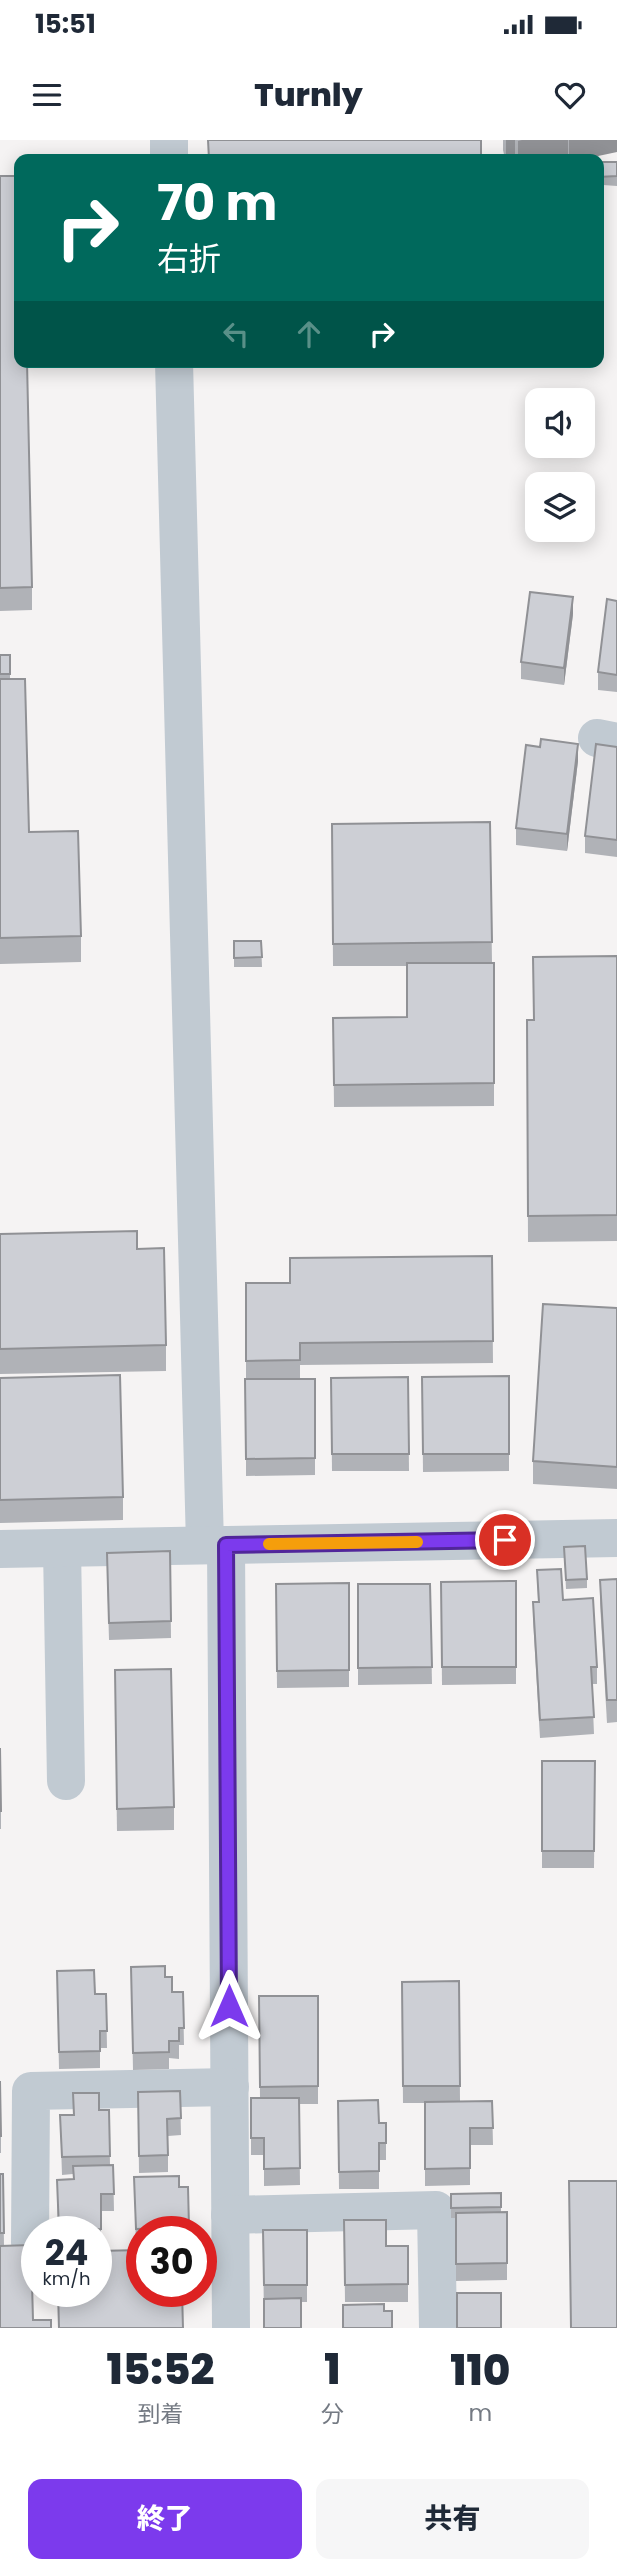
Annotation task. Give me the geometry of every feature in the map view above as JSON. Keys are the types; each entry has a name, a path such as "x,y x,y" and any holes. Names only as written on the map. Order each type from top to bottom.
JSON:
{"street":[{"path":"174,368 215,1545 230,2087 231,2328"},
{"path":"0,1549 617,1538"},
{"path":"62,1548 66,1781"},
{"path":"30,2216 31,2091 230,2087"},
{"path":"230,2215 436,2210 438,2328"}],"building":[{"path":"208,140 481,140 481,154 209,154"},
{"path":"604,162 617,162 617,176 604,177"},
{"path":"0,176 14,176 14,368 27,368 32,587 0,588"},
{"path":"530,592 573,597 564,668 521,662"},
{"path":"607,599 617,601 617,675 598,672"},
{"path":"0,655 10,655 10,674 0,674"},
{"path":"0,679 25,679 29,832 78,831 81,936 0,938"},
{"path":"541,739 578,744 567,834 516,828 526,745 540,747"},
{"path":"596,744 617,747 617,840 585,836"},
{"path":"490,822 492,942 333,944 332,824"},
{"path":"234,941 261,941 262,957 234,958"},
{"path":"617,956 617,1215 528,1216 527,1020 534,1020 533,957"},
{"path":"407,963 494,963 494,1083 334,1085 333,1018 407,1017"},
{"path":"137,1231 137,1249 164,1248 166,1345 0,1349 0,1234"},
{"path":"492,1256 493,1341 300,1343 300,1360 246,1361 246,1283 290,1283 290,1258"},
{"path":"543,1304 617,1308 617,1467 533,1461"},
{"path":"120,1375 123,1497 0,1500 0,1378"},
{"path":"509,1376 509,1454 423,1454 422,1377"},
{"path":"408,1377 409,1454 332,1454 331,1378"},
{"path":"245,1379 315,1379 315,1458 246,1459"},
{"path":"585,1546 587,1579 566,1580 564,1547"},
{"path":"170,1551 171,1621 109,1623 107,1553"},
{"path":"561,1569 563,1600 593,1598 597,1667 591,1667 594,1717 540,1720 533,1602 539,1602 537,1570"},
{"path":"617,1579 617,1700 607,1700 600,1580"},
{"path":"516,1581 516,1667 442,1667 441,1582"},
{"path":"349,1583 349,1670 277,1671 276,1584"},
{"path":"358,1584 430,1584 432,1667 358,1668"},
{"path":"171,1669 174,1807 117,1809 115,1670"},
{"path":"0,1748 1,1811 0,1811"},
{"path":"542,1761 595,1761 594,1851 542,1851"},
{"path":"165,1966 165,1977 172,1977 172,1992 183,1992 184,2028 179,2028 179,2041 169,2041 169,2052 133,2053 131,1967"},
{"path":"94,1970 95,1994 106,1994 107,2031 100,2031 100,2051 59,2052 57,1971"},
{"path":"459,1981 460,2086 403,2086 402,1982"},
{"path":"259,1996 318,1996 318,2086 260,2087"},
{"path":"180,2091 181,2118 167,2119 168,2155 139,2156 138,2092"},
{"path":"73,2093 99,2093 99,2110 109,2110 110,2156 62,2157 60,2115 74,2115"},
{"path":"251,2098 299,2098 300,2168 264,2169 264,2138 251,2138"},
{"path":"378,2100 379,2123 386,2123 386,2143 379,2143 379,2171 339,2172 338,2101"},
{"path":"492,2101 493,2128 470,2128 470,2168 425,2169 425,2102"},
{"path":"113,2165 114,2194 101,2194 101,2216 58,2216 57,2180 74,2179 73,2166"},
{"path":"0,2174 3,2174 4,2233 0,2233"},
{"path":"179,2176 179,2187 188,2187 189,2216 136,2216 134,2177"},
{"path":"569,2181 617,2181 617,2328 571,2328"},
{"path":"501,2193 501,2207 451,2208 451,2194"},
{"path":"507,2212 507,2263 456,2264 456,2213"},
{"path":"344,2220 386,2220 386,2246 408,2246 408,2284 345,2285"},
{"path":"263,2230 307,2230 307,2285 264,2285"},
{"path":"21,2245 21,2307 33,2307 33,2320 51,2320 51,2328 0,2328 0,2246"},
{"path":"126,2250 126,2307 182,2307 183,2328 59,2328 58,2307 112,2307 112,2251"},
{"path":"457,2293 501,2293 501,2328 457,2328"},
{"path":"301,2298 301,2328 264,2328 264,2299"},
{"path":"384,2304 384,2311 392,2311 392,2328 343,2328 343,2305"}],"slow traffic":[{"path":"269,1544 417,1542"}],"route":[{"path":"229,2006 226,1545 505,1540"}]}
